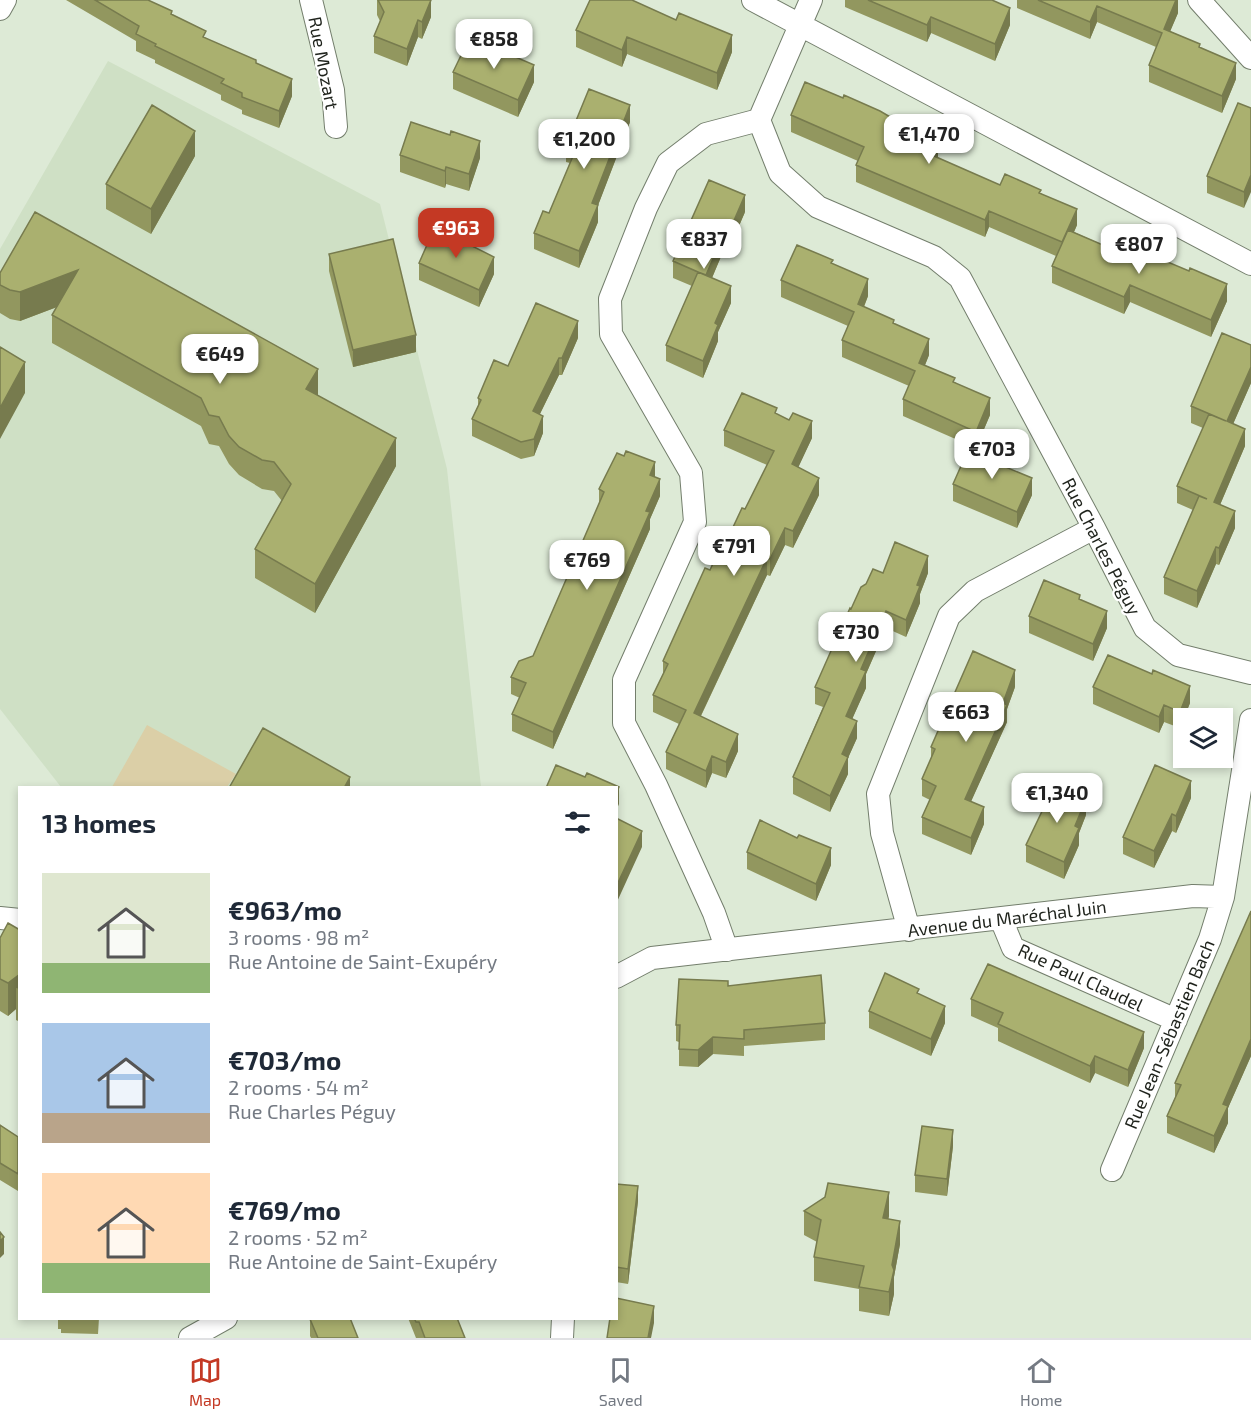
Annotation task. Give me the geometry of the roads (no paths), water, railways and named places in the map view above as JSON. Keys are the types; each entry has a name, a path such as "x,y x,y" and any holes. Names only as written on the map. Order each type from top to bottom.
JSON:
{"street":[{"path":"0,9 5,0"},
{"name":"Rue Mozart","path":"311,0 333,90 336,127"},
{"path":"753,0 1251,264"},
{"path":"727,950 714,913 657,785 624,723 624,680 695,522 691,473 611,334 610,299 646,208 668,163 706,134 759,120 811,0"},
{"path":"1199,0 1251,58"},
{"name":"Rue Charles Péguy","path":"759,120 780,173 818,207 934,258 960,278 1145,628 1178,655 1251,673"},
{"path":"909,930 882,833 878,794 949,616 975,591 1094,528"},
{"path":"1223,897 1251,720"},
{"name":"Avenue du Maréchal Juin","path":"618,976 652,958 1001,920 1193,896 1223,897"},
{"name":"Rue Jean-Sébastien Bach","path":"1112,1170 1210,939 1223,897"},
{"path":"0,918 18,920"},
{"name":"Rue Paul Claudel","path":"1001,920 1013,948 1176,1020"},
{"path":"190,1338 222,1320"},
{"path":"561,1338 563,1320"}]}
